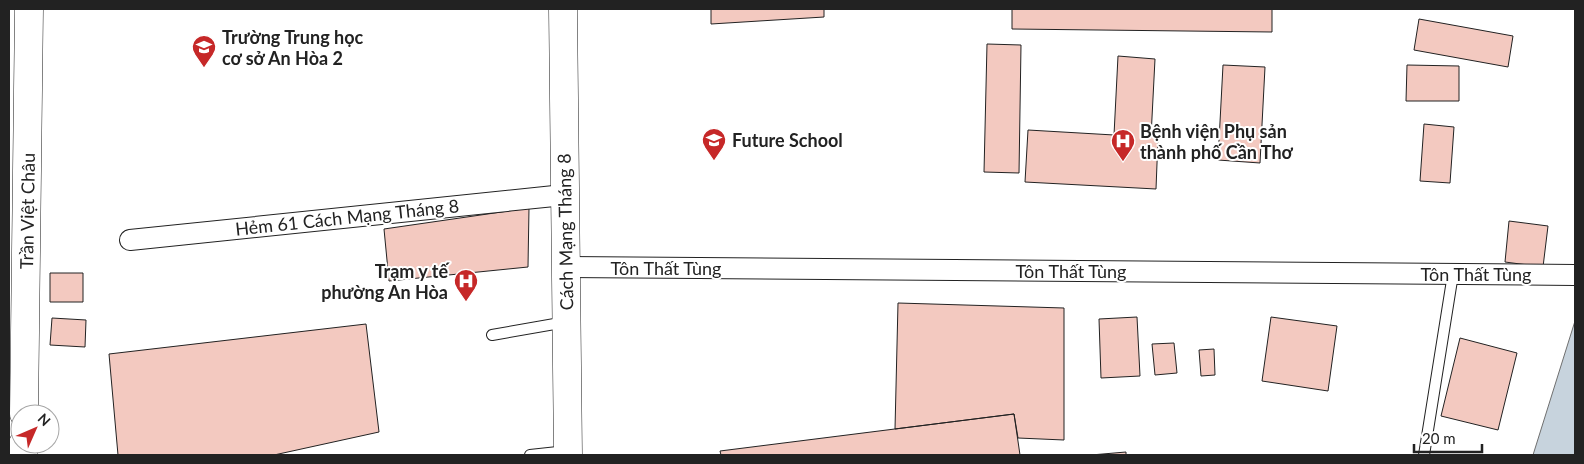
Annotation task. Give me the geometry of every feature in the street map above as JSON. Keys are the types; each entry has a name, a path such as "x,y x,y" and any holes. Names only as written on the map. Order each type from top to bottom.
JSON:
{"main road":[{"name":"Trần Việt Châu","path":"23,404 17,331 29,9"},
{"name":"Cách Mạng Tháng 8","path":"563,9 568,453"}],"street":[{"name":"Hẻm 61 Cách Mạng Tháng 8","path":"130,240 564,196"},
{"name":"Tôn Thất Tùng","path":"567,267 1575,275"}],"lane":[{"path":"1424,455 1453,274"},
{"path":"492,335 567,322"},
{"path":"530,455 568,453"}],"shaded area":[{"path":"1575,321 1575,455 1533,455"}],"building":[{"path":"711,9 824,9 824,17 711,24"},
{"path":"1012,9 1272,9 1272,32 1012,29"},
{"path":"1419,19 1513,36 1508,67 1414,50"},
{"path":"987,44 1021,45 1019,173 984,172"},
{"path":"1118,56 1155,59 1151,137 1158,138 1156,189 1025,182 1028,130 1114,135"},
{"path":"1223,65 1265,67 1260,163 1218,160"},
{"path":"1407,65 1459,66 1459,101 1406,101"},
{"path":"1424,124 1454,127 1450,183 1420,181"},
{"path":"529,208 528,267 389,281 384,229"},
{"path":"1509,221 1548,226 1543,267 1505,262"},
{"path":"50,273 83,273 83,302 50,302"},
{"path":"898,303 1064,308 1064,440 1018,438 1014,414 895,429"},
{"path":"1137,317 1140,376 1101,378 1099,319"},
{"path":"1271,317 1337,326 1328,391 1262,381"},
{"path":"52,318 86,320 85,347 50,345"},
{"path":"366,324 379,432 274,455 118,455 109,354"},
{"path":"1460,338 1517,353 1498,430 1441,416"},
{"path":"1174,343 1177,373 1155,375 1152,344"},
{"path":"1214,349 1215,375 1201,376 1199,350"},
{"path":"1014,414 1020,455 721,455 720,451"},
{"path":"1126,452 1126,455 1091,455"}],"place":[{"name":"Trường Trung học cơ sở An Hòa 2","path":"204,68"},
{"name":"Future School","path":"714,161"},
{"name":"Bệnh viện Phụ sản thành phố Cần Thơ","path":"1123,162"},
{"name":"Trạm y tế phường An Hòa","path":"466,302"}]}
